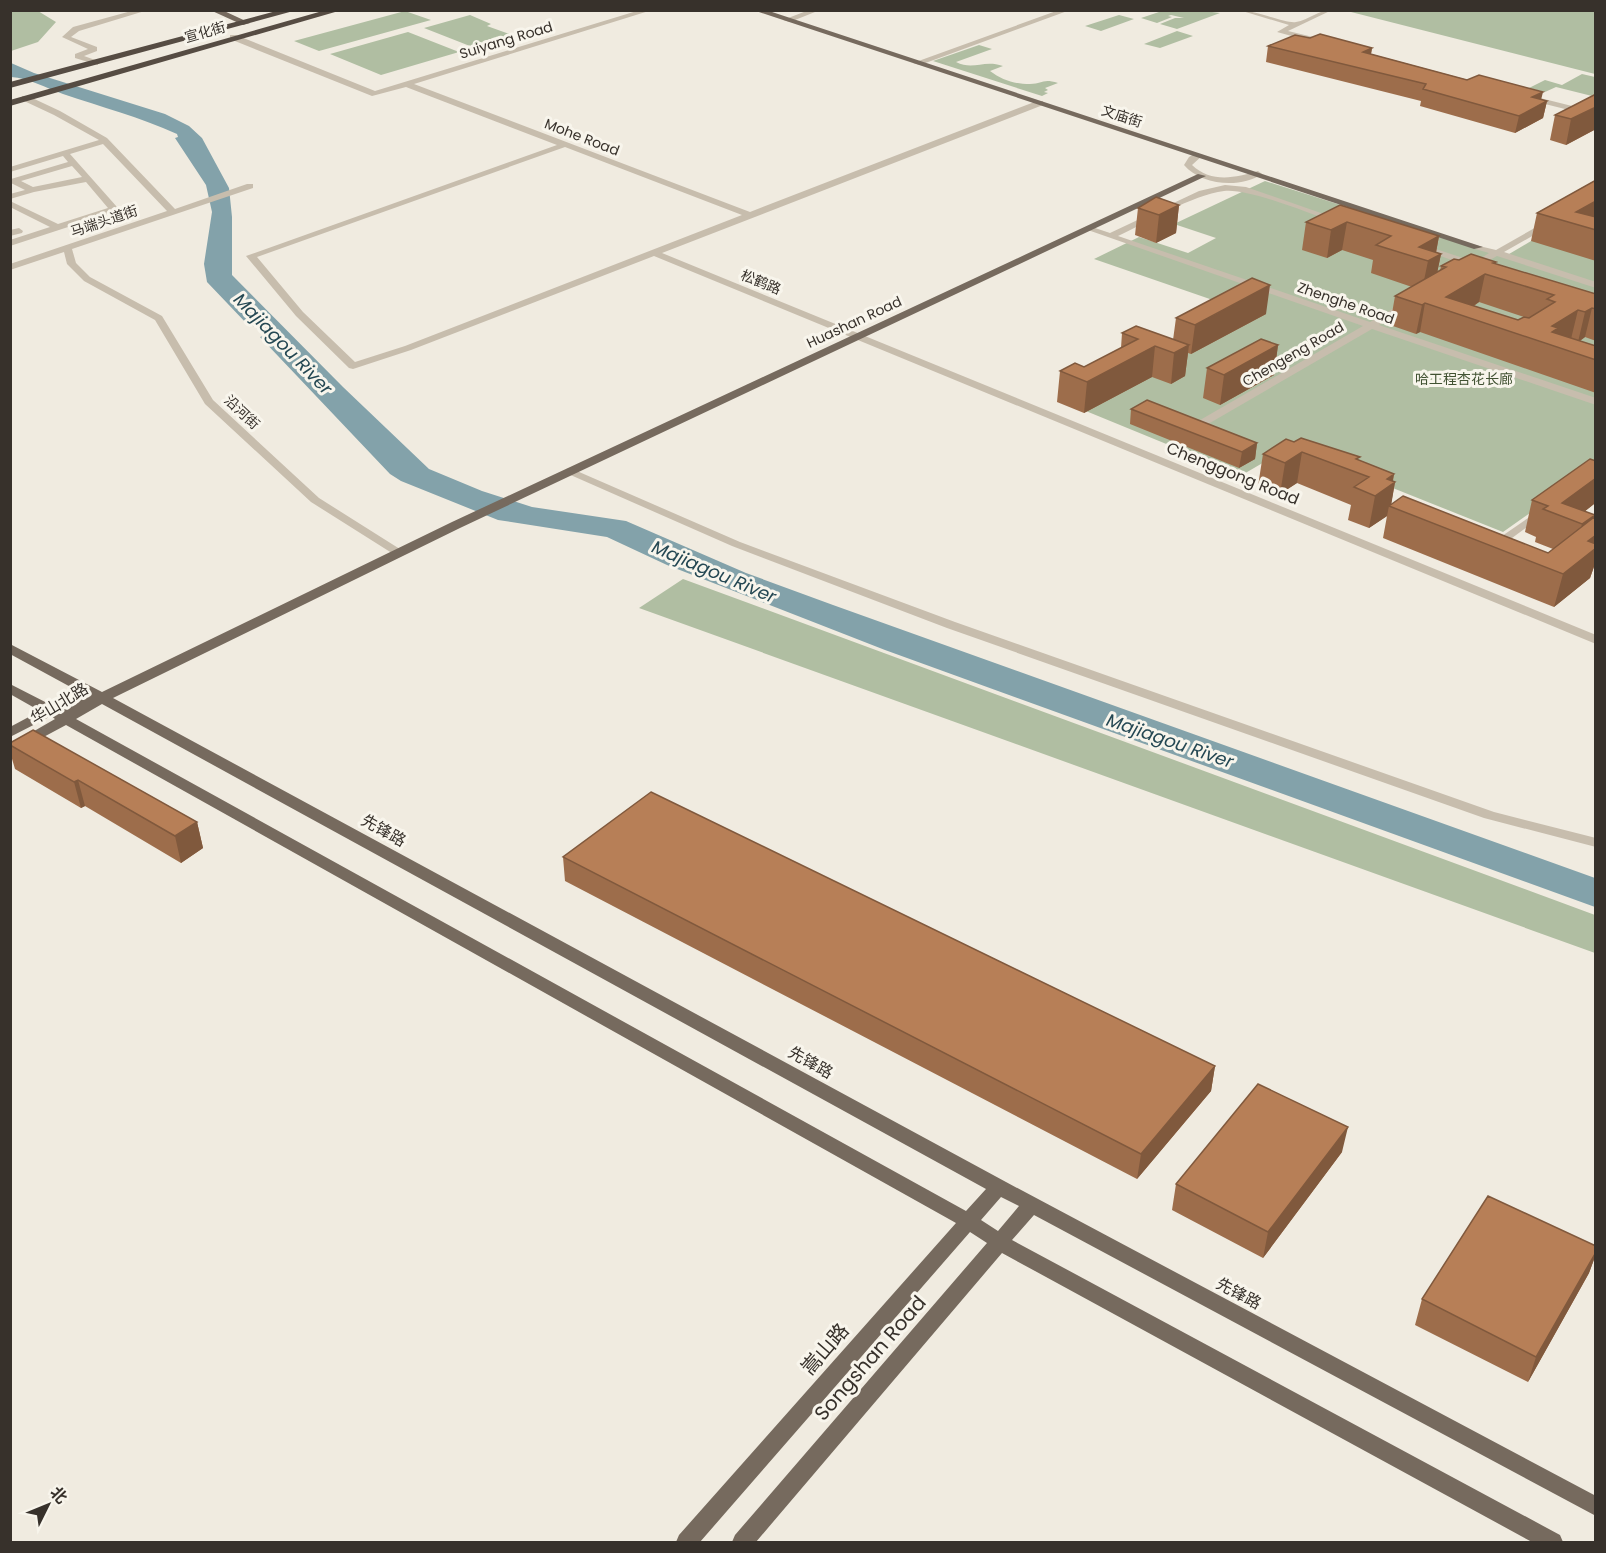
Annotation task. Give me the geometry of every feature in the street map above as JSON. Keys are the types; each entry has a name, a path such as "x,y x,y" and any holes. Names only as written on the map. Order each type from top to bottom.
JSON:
{"highway":[{"name":"宣化街","path":"75,79 293,10"},
{"path":"236,38 254,24 299,10"},
{"name":"宣化街","path":"13,87 56,73 308,10"},
{"path":"254,24 326,10"},
{"name":"宣化街","path":"75,79 337,10"},
{"path":"254,24 337,10"},
{"path":"13,87 75,79"},
{"path":"10,102 42,94 75,79"},
{"path":"10,96 75,79"}],"main road":[{"path":"214,10 254,24"},
{"path":"229,10 254,24"},
{"name":"文庙街","path":"758,10 1478,247"},
{"name":"Huashan Road","path":"102,698 456,525 1201,176"},
{"name":"先锋路","path":"10,648 1032,1204 1596,1507"},
{"path":"10,688 48,712 968,1221 1001,1243 1552,1542"},
{"name":"华山北路","path":"10,733 48,712 102,698"},
{"name":"华山北路","path":"10,751 66,721 102,698"},
{"name":"嵩山路","path":"687,1542 999,1186"},
{"name":"Songshan Road","path":"743,1542 1032,1204"}],"street":[{"path":"95,63 78,56 94,49 70,40 66,37 68,33 76,28 145,10"},
{"name":"Suiyang Road","path":"236,38 375,94 649,10"},
{"path":"787,20 817,10"},
{"path":"917,63 1067,10"},
{"path":"1242,10 1295,25"},
{"path":"1315,41 1281,32 1329,10"},
{"name":"Mohe Road","path":"406,84 749,215"},
{"path":"1521,95 1589,112 1596,109"},
{"path":"25,98 57,113 105,141 173,212"},
{"path":"564,144 251,256 273,286 323,340 353,366 408,348 1040,103"},
{"path":"10,170 105,141"},
{"path":"10,243 114,209 65,153"},
{"path":"1199,155 1191,159 1188,165 1201,176 1221,180 1239,179 1258,174"},
{"path":"32,190 14,181 73,163"},
{"path":"10,196 87,179"},
{"name":"马端头道街","path":"10,267 250,186"},
{"path":"1111,236 1202,193 1225,188 1242,189 1342,222"},
{"path":"10,203 58,228"},
{"path":"1466,270 1556,219"},
{"name":"Zhenghe Road","path":"1089,229 1596,402"},
{"path":"1409,243 1476,265"},
{"path":"1478,247 1596,285"},
{"name":"沿河街","path":"67,248 72,264 87,279 159,318 209,402 315,500 399,553"},
{"name":"松鹤路","path":"653,252 858,337"},
{"name":"Chengeng Road","path":"1192,429 1418,298"},
{"name":"Chenggong Road","path":"858,337 1596,640"},
{"path":"570,471 736,544 951,625 1489,815 1596,843"},
{"path":"1483,555 1553,503"}],"green space":[{"path":"10,11 38,11 56,22 38,42 11,51"},
{"path":"405,11 431,20 319,51 294,41"},
{"path":"1162,11 1220,13 1177,29 1160,24 1175,18 1184,18 1171,15 1168,16 1172,17 1157,23 1141,18"},
{"path":"1595,11 1595,74 1351,12"},
{"path":"470,15 491,24 487,26 515,36 475,48 424,28"},
{"path":"1119,15 1134,19 1101,31 1085,26"},
{"path":"1177,31 1193,36 1160,48 1144,44"},
{"path":"408,32 459,52 381,75 330,54"},
{"path":"979,45 992,49 956,62 968,65 1003,66 990,71 1013,82 1058,83 1045,88 1048,90 1044,92 1048,93 1042,96 933,61"},
{"path":"1582,74 1595,77 1595,94 1592,96 1556,87 1545,92 1529,88 1545,80 1562,85"},
{"name":"哈工程杏花长廊","path":"1265,181 1504,257 1536,238 1595,256 1595,467 1503,532 1290,447 1242,475 1059,400 1233,307 1094,259 1139,237 1188,253 1216,238 1174,224"},
{"path":"683,579 1595,915 1595,953 639,608"}],"water":[{"name":"Majiagou River","path":"11,63 34,73 165,114 189,126 202,138 229,188 232,217 232,275 343,387 429,469 482,491 532,507 626,521 746,573 1595,878 1595,907 885,650 667,565 607,537 498,520 401,481 390,474 260,337 263,336 261,328 248,325 207,282 204,264 212,212 206,185 175,138 178,137 177,134 31,81 11,77"}],"building":[{"path":"1320,34 1372,48 1363,52 1467,80 1479,75 1543,92 1532,97 1547,101 1519,116 1423,89 1426,84 1268,46 1295,35 1310,38"},
{"path":"1596,94 1596,107 1571,119 1555,115"},
{"path":"1596,180 1596,201 1576,212 1596,217 1596,230 1537,213"},
{"path":"1156,197 1179,205 1159,215 1138,208"},
{"path":"1340,205 1439,236 1419,247 1441,254 1428,261 1376,245 1391,236 1347,222 1331,230 1306,222"},
{"path":"1471,254 1496,262 1493,263 1596,294 1596,309 1592,308 1585,312 1578,310 1552,326 1558,328 1552,332 1596,346 1596,360 1425,303 1422,305 1395,296 1446,267 1441,266 1454,259 1459,260","holes":["1485,274 1554,295 1547,299 1555,302 1529,318 1524,317 1518,320 1446,297"]},
{"path":"1252,278 1270,285 1195,325 1176,318"},
{"path":"1136,326 1189,345 1174,353 1155,346 1087,382 1060,371 1075,363 1084,367 1138,339 1122,333"},
{"path":"1261,339 1278,345 1224,375 1207,368"},
{"path":"1147,400 1257,443 1242,452 1131,409"},
{"path":"1301,438 1360,457 1356,459 1394,474 1387,479 1395,482 1375,496 1354,487 1369,477 1302,452 1285,463 1263,454 1286,439 1294,442"},
{"path":"1590,459 1596,461 1596,478 1562,503 1595,515 1582,524 1543,509 1548,506 1532,500"},
{"path":"1403,496 1548,553 1593,518 1596,519 1596,535 1588,541 1596,544 1596,548 1563,574 1389,506"},
{"path":"33,730 197,822 175,836 78,780 74,782 10,745"},
{"path":"651,792 1215,1066 1141,1154 563,857"},
{"path":"1258,1084 1348,1127 1268,1232 1176,1184"},
{"path":"1488,1196 1596,1246 1596,1252 1536,1357 1422,1299"}]}
